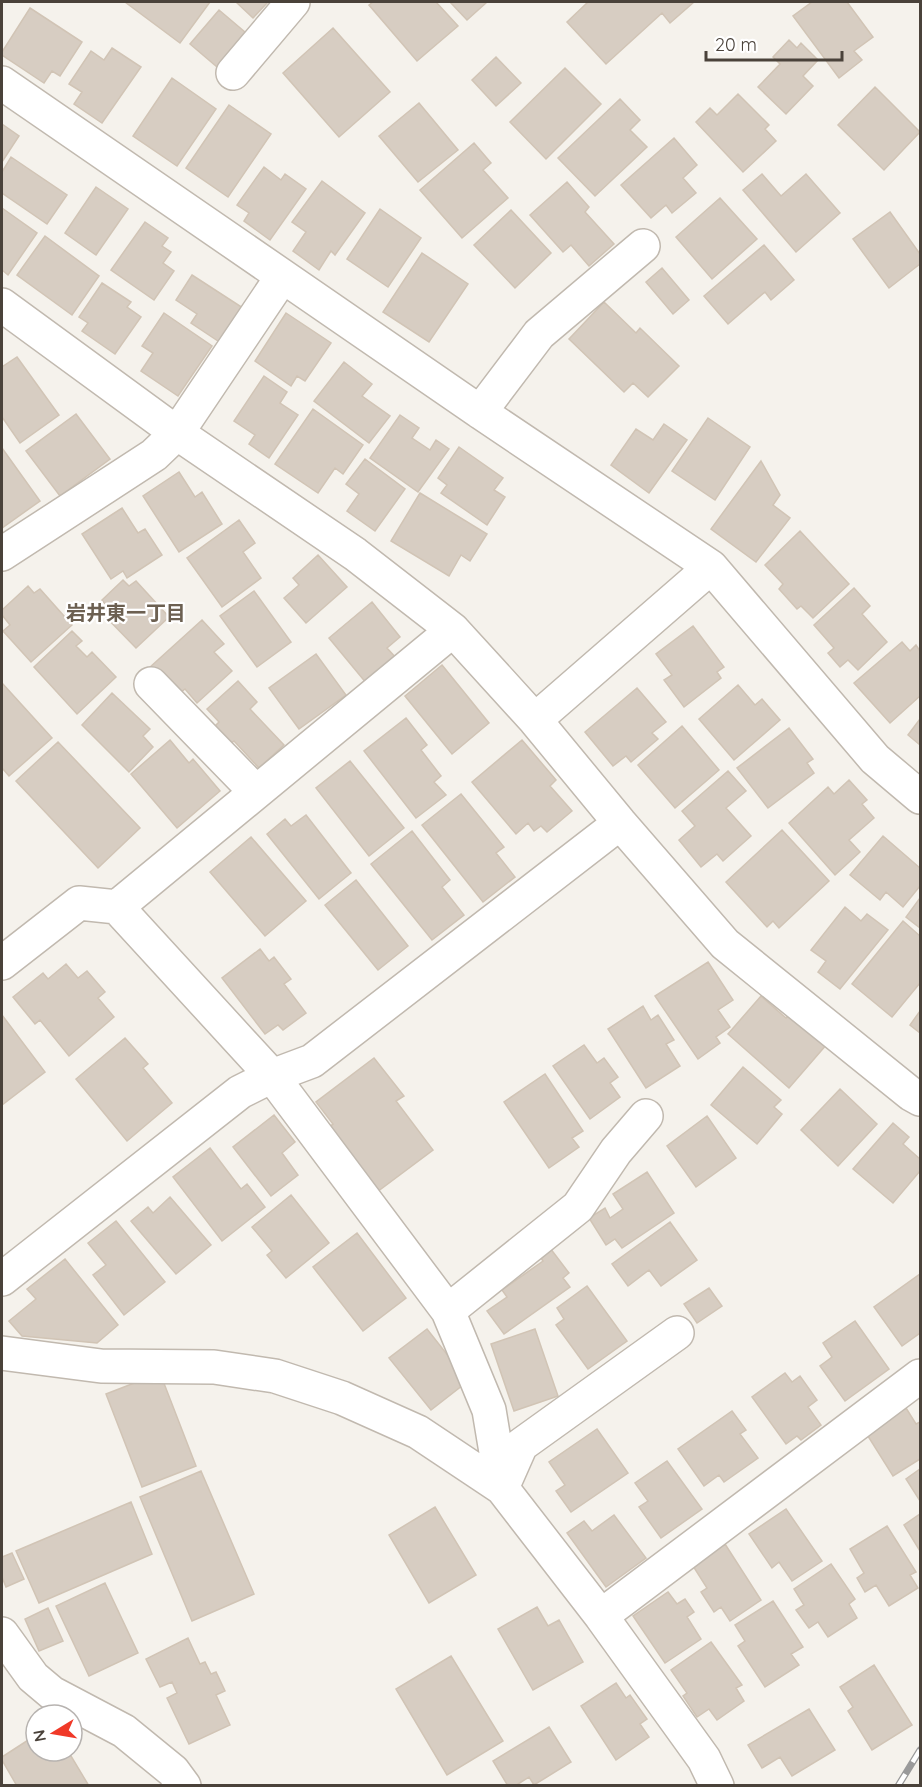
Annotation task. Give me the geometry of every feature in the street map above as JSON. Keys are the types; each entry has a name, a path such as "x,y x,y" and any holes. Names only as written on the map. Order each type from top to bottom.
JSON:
{"street":[{"path":"233,72 293,2"},
{"path":"2,83 282,277 711,567 875,759 921,797"},
{"path":"480,412 539,334 643,246"},
{"path":"2,554 154,455 177,433 282,277"},
{"path":"4,309 177,433 355,554 453,630 535,720 620,823 725,944 911,1094 921,1099"},
{"path":"535,720 711,567"},
{"path":"117,907 453,630"},
{"path":"151,684 256,792"},
{"path":"2,1279 240,1092 272,1076 312,1061 620,823"},
{"path":"2,963 79,903 117,907 272,1076 448,1311 489,1410 502,1488"},
{"path":"448,1311 578,1207 616,1151 646,1116"},
{"path":"502,1488 521,1445 677,1333"},
{"path":"2,1353 101,1366 214,1367 275,1376 342,1398 418,1432 502,1488 601,1616 704,1759 717,1785"},
{"path":"601,1616 921,1376"},
{"path":"2,1634 33,1677 52,1693 124,1731 173,1771 184,1785"}],"building":[{"path":"125,2 210,2 180,43"},
{"path":"236,2 268,2 253,18"},
{"path":"373,2 436,2 458,26 417,61 369,5"},
{"path":"450,2 487,2 467,20"},
{"path":"588,2 694,2 670,23 662,13 606,64 567,22"},
{"path":"812,2 847,2 873,37 854,51 862,60 839,78 793,16"},
{"path":"30,8 82,42 60,76 52,71 44,83 2,55"},
{"path":"219,10 245,32 217,67 190,44"},
{"path":"333,28 390,92 339,137 283,73"},
{"path":"789,40 797,48 801,43 818,60 803,76 813,86 786,114 758,87 780,64 773,57"},
{"path":"112,48 141,67 102,123 74,104 82,92 69,84 91,51 104,60"},
{"path":"496,57 521,83 496,106 472,80"},
{"path":"565,68 601,104 546,159 510,122"},
{"path":"172,78 216,109 177,166 133,136"},
{"path":"875,87 920,132 884,170 838,125"},
{"path":"738,94 769,125 765,129 776,141 743,172 696,122 710,108 717,115"},
{"path":"620,99 640,120 630,130 647,147 595,196 558,158"},
{"path":"419,103 458,150 418,182 379,136"},
{"path":"229,105 271,134 228,197 186,168"},
{"path":"2,124 19,136 2,162"},
{"path":"674,138 697,165 683,178 696,193 672,213 666,205 651,218 621,185"},
{"path":"474,143 491,163 483,170 508,198 462,238 420,190"},
{"path":"11,157 67,195 47,224 2,193 2,172"},
{"path":"264,167 281,180 285,174 306,189 270,240 244,221 249,213 237,205"},
{"path":"762,174 781,196 806,174 840,213 796,252 743,190"},
{"path":"322,181 365,213 335,255 331,251 319,270 293,251 306,232 292,222"},
{"path":"567,182 589,207 585,212 614,244 589,266 571,245 563,252 530,215"},
{"path":"96,187 128,209 96,255 65,233"},
{"path":"720,198 757,239 712,279 676,237"},
{"path":"2,208 37,233 8,275 2,270"},
{"path":"380,209 421,238 388,287 347,259"},
{"path":"511,210 551,253 515,288 474,245"},
{"path":"890,212 920,254 920,264 889,288 853,239"},
{"path":"145,222 168,238 162,246 171,252 163,263 174,271 154,300 111,270"},
{"path":"45,236 99,276 72,315 17,275"},
{"path":"764,245 794,280 771,300 765,292 728,324 704,296"},
{"path":"422,253 468,284 429,342 383,312"},
{"path":"662,268 689,300 673,314 646,282"},
{"path":"192,275 243,308 221,343 191,323 197,314 176,300"},
{"path":"102,283 131,302 127,307 141,317 115,354 82,331 88,323 79,317"},
{"path":"604,302 636,333 640,328 679,366 648,397 633,383 624,392 569,339"},
{"path":"164,313 212,346 178,396 141,371 153,353 142,346"},
{"path":"286,313 331,343 305,381 297,376 291,386 255,361"},
{"path":"17,357 59,415 20,443 2,417 2,367"},
{"path":"344,362 372,384 362,396 390,416 369,443 314,401"},
{"path":"264,376 287,392 280,403 298,415 269,458 249,444 255,435 234,421"},
{"path":"313,409 363,445 343,474 335,468 318,493 275,464"},
{"path":"76,414 110,459 60,496 26,451"},
{"path":"400,415 419,428 412,438 430,450 436,440 449,449 418,492 370,458"},
{"path":"708,418 750,447 715,500 672,471"},
{"path":"664,424 687,440 649,493 611,465 636,429 653,440"},
{"path":"459,447 503,478 494,490 505,497 487,525 441,493 447,485 438,478"},
{"path":"2,448 40,501 2,528"},
{"path":"365,459 405,489 375,531 347,511 359,494 346,484"},
{"path":"761,461 780,495 773,505 790,518 756,562 711,529"},
{"path":"179,472 195,497 202,492 222,524 179,552 143,496"},
{"path":"420,493 487,534 470,561 461,555 449,576 391,541"},
{"path":"122,508 138,533 145,529 162,555 127,578 123,571 111,579 82,534"},
{"path":"239,520 255,543 243,552 261,578 222,607 187,558"},
{"path":"800,531 849,584 813,618 801,606 797,609 779,589 783,584 765,565"},
{"path":"318,555 347,587 306,623 284,598 299,585 293,578"},
{"path":"123,580 129,586 136,581 169,617 136,648 100,611 106,605 102,600"},
{"path":"28,586 34,593 40,589 72,625 31,662 3,631 10,625 2,615 2,610"},
{"path":"854,588 870,606 862,614 887,642 858,670 848,660 840,667 828,653 834,648 814,625"},
{"path":"254,591 291,642 257,667 220,616"},
{"path":"372,602 400,637 387,648 397,659 367,684 329,638"},
{"path":"202,620 224,644 214,652 232,671 197,703 185,689 180,693 169,690 149,668"},
{"path":"693,626 724,667 717,672 721,678 684,707 664,680 672,675 656,654"},
{"path":"72,631 82,641 76,646 87,657 92,652 116,677 77,714 34,667"},
{"path":"902,642 910,651 916,645 920,651 920,696 890,723 854,683"},
{"path":"316,654 346,695 299,729 269,688"},
{"path":"442,665 489,723 452,754 405,696"},
{"path":"238,681 257,702 250,709 284,745 259,768 234,741 229,745 213,728 219,722 207,709"},
{"path":"2,683 52,738 9,776 2,768"},
{"path":"738,685 755,705 762,699 780,720 734,760 699,719"},
{"path":"637,688 666,722 652,733 658,739 631,762 626,756 613,766 585,732"},
{"path":"112,693 150,729 143,736 153,747 129,772 82,725"},
{"path":"406,718 427,745 421,750 441,776 434,782 446,795 416,818 364,751"},
{"path":"920,719 920,745 908,735"},
{"path":"682,726 719,770 675,808 638,765"},
{"path":"789,728 813,759 807,763 814,773 768,808 737,768"},
{"path":"170,740 189,763 193,759 220,791 177,828 131,774"},
{"path":"522,740 556,780 550,786 572,811 547,832 541,826 534,831 528,823 516,834 472,782"},
{"path":"58,742 140,828 98,868 16,781"},
{"path":"350,761 404,828 369,856 316,788"},
{"path":"728,771 746,791 726,808 751,836 723,861 717,854 701,867 679,840 695,826 682,811"},
{"path":"849,780 867,800 862,804 874,818 849,840 860,852 835,875 789,823 828,787 834,794"},
{"path":"461,794 504,847 496,853 515,877 483,902 422,825"},
{"path":"306,815 351,873 319,899 267,834 285,819 291,826"},
{"path":"782,830 829,881 779,928 773,921 767,927 726,882"},
{"path":"412,831 450,880 442,887 464,915 432,940 371,864"},
{"path":"883,836 920,868 920,886 903,907 886,892 880,900 850,875"},
{"path":"251,837 306,901 265,936 210,872"},
{"path":"356,880 408,946 378,970 325,905"},
{"path":"920,898 920,928 906,917"},
{"path":"845,907 861,921 867,914 888,930 840,989 818,972 826,961 811,950"},
{"path":"903,921 920,936 920,983 892,1017 852,984"},
{"path":"260,949 269,961 274,957 291,979 284,984 306,1013 283,1030 278,1025 265,1034 222,978"},
{"path":"708,962 733,1000 718,1010 730,1027 716,1037 720,1043 698,1059 655,996"},
{"path":"66,964 78,978 87,971 105,992 98,998 114,1017 69,1056 40,1020 35,1024 13,997 43,973 48,979"},
{"path":"761,996 786,1018 791,1013 827,1044 789,1088 728,1034"},
{"path":"643,1006 651,1020 658,1015 674,1040 666,1044 680,1066 646,1088 608,1029"},
{"path":"920,1011 920,1033 910,1025"},
{"path":"2,1015 45,1072 2,1105"},
{"path":"125,1038 148,1064 143,1068 172,1103 127,1141 76,1079"},
{"path":"584,1045 597,1063 604,1058 618,1077 610,1083 620,1097 590,1119 553,1066"},
{"path":"374,1058 404,1096 396,1101 433,1150 377,1192 328,1128 333,1124 316,1102"},
{"path":"743,1067 781,1100 774,1107 782,1114 757,1144 711,1105"},
{"path":"545,1074 583,1131 572,1138 579,1147 549,1168 504,1102"},
{"path":"840,1089 877,1124 838,1166 801,1130"},
{"path":"274,1115 295,1142 282,1153 298,1175 271,1196 233,1147"},
{"path":"707,1116 736,1158 696,1187 667,1146"},
{"path":"893,1123 909,1137 903,1144 920,1159 920,1171 893,1203 853,1169"},
{"path":"210,1148 241,1189 247,1184 265,1207 222,1241 173,1177"},
{"path":"647,1172 674,1213 622,1248 615,1239 606,1245 589,1218 605,1208 610,1218 623,1209 613,1194"},
{"path":"291,1195 329,1243 286,1278 267,1255 272,1251 252,1227"},
{"path":"170,1197 211,1245 176,1274 131,1221 148,1207 153,1213"},
{"path":"116,1221 165,1282 124,1315 93,1275 106,1265 88,1243"},
{"path":"670,1222 697,1260 661,1286 649,1270 628,1286 612,1264"},
{"path":"357,1233 406,1298 363,1331 313,1267"},
{"path":"550,1248 569,1273 563,1278 570,1287 504,1334 487,1311 507,1297 502,1290 543,1261 539,1255"},
{"path":"65,1259 118,1325 97,1343 22,1336 9,1321 36,1299 27,1289"},
{"path":"920,1274 920,1333 902,1346 874,1307"},
{"path":"587,1286 627,1341 588,1369 556,1325 564,1319 557,1308"},
{"path":"709,1288 722,1306 697,1323 684,1304"},
{"path":"855,1321 889,1369 845,1401 820,1366 832,1357 823,1343"},
{"path":"427,1329 468,1381 431,1410 389,1358"},
{"path":"535,1329 558,1396 514,1411 491,1344"},
{"path":"160,1373 196,1466 142,1487 106,1394"},
{"path":"785,1373 792,1382 800,1376 817,1400 808,1407 821,1425 801,1440 797,1436 786,1444 752,1397"},
{"path":"906,1408 916,1424 920,1422 920,1459 893,1476 866,1433"},
{"path":"732,1411 746,1430 740,1434 758,1458 724,1482 719,1475 704,1486 678,1449"},
{"path":"597,1429 628,1473 571,1512 556,1491 565,1485 549,1462"},
{"path":"667,1461 702,1509 661,1538 639,1507 648,1501 635,1483"},
{"path":"920,1469 920,1501 906,1479"},
{"path":"201,1471 254,1594 192,1621 140,1497"},
{"path":"131,1502 152,1554 39,1603 16,1551"},
{"path":"435,1507 476,1575 429,1603 389,1535"},
{"path":"786,1509 822,1561 792,1581 779,1562 772,1568 749,1534"},
{"path":"920,1514 920,1551 904,1525"},
{"path":"614,1515 646,1558 606,1587 567,1533 584,1521 592,1531"},
{"path":"887,1526 916,1572 910,1575 918,1588 889,1606 876,1585 865,1592 857,1578 864,1573 850,1549"},
{"path":"725,1544 761,1600 730,1621 721,1607 714,1612 701,1592 707,1588 693,1566"},
{"path":"12,1553 24,1579 6,1587 2,1577 2,1557"},
{"path":"831,1564 855,1599 849,1604 857,1618 828,1637 818,1622 809,1628 796,1610 804,1605 794,1589"},
{"path":"105,1583 138,1653 89,1676 56,1606"},
{"path":"668,1592 677,1604 685,1599 694,1612 687,1617 701,1639 665,1663 633,1616"},
{"path":"773,1601 803,1647 791,1654 799,1665 765,1687 738,1646 745,1641 735,1625"},
{"path":"537,1607 548,1626 559,1620 583,1662 533,1690 498,1629"},
{"path":"48,1608 63,1641 39,1651 25,1619"},
{"path":"188,1638 200,1664 205,1662 211,1674 216,1672 225,1691 216,1695 230,1725 189,1744 167,1698 177,1693 172,1682 160,1687 146,1659"},
{"path":"711,1642 742,1685 736,1688 744,1701 717,1720 709,1709 697,1717 683,1696 687,1693 671,1670"},
{"path":"451,1656 503,1741 447,1775 396,1689"},
{"path":"874,1665 912,1725 872,1750 848,1711 853,1707 840,1687"},
{"path":"616,1683 626,1698 630,1695 647,1719 640,1724 649,1737 616,1760 581,1706"},
{"path":"809,1709 835,1750 792,1776 780,1757 762,1768 748,1745"},
{"path":"549,1727 571,1762 534,1785 529,1777 515,1786 508,1786 493,1761"},
{"path":"24,1743 24,1763 75,1763 89,1786 17,1786 2,1757"}],"railway":[{"path":"898,1786 920,1750"}],"district":[{"name":"岩井東一丁目","path":"126,613"}]}
